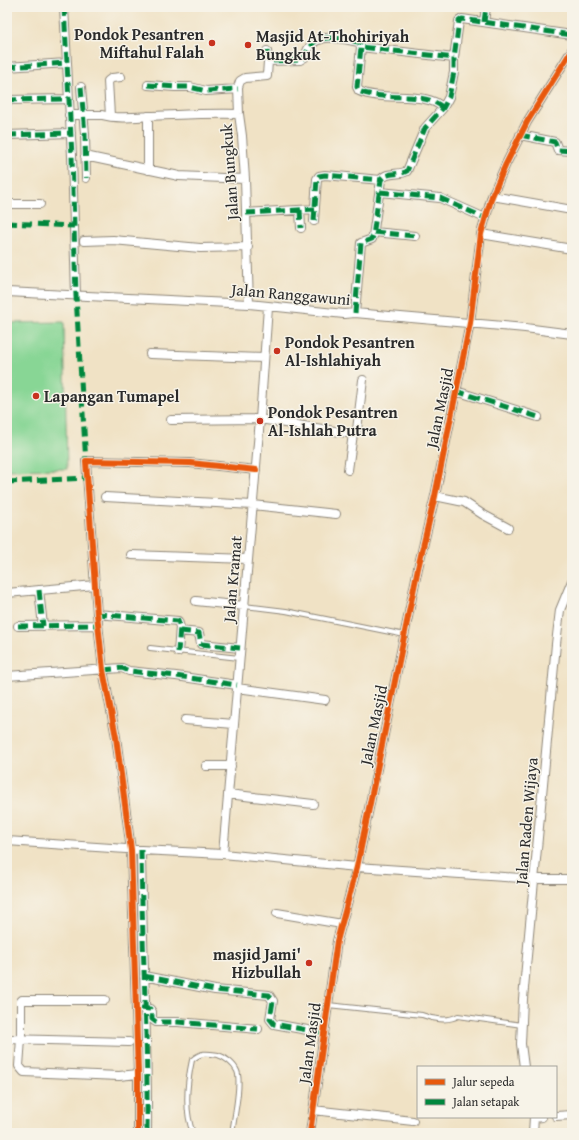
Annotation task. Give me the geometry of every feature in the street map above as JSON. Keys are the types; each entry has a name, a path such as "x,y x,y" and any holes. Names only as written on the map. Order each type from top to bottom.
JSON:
{"street":[{"path":"64,7 69,99 76,115 85,156 86,178"},
{"path":"484,22 486,7"},
{"path":"355,313 361,243 372,239 381,180 387,175 403,174 407,172 425,128 443,108 449,97 454,72 454,58 459,20 462,19 572,35"},
{"path":"268,61 304,59 310,45 321,39 331,38 359,42 361,47 357,86 359,91 368,94 421,98 435,102 443,108"},
{"path":"361,47 380,48 410,54 454,58"},
{"name":"Jalan Masjid","path":"310,1133 337,941 357,867 418,568 435,496 470,323 481,234 492,196 520,135 572,50"},
{"path":"148,85 174,88 190,87 206,91 238,89 239,83 245,78 267,76 267,51"},
{"path":"7,67 67,63"},
{"path":"110,116 108,81 112,78 121,77"},
{"path":"78,296 71,134 81,87"},
{"name":"Jalan Bungkuk","path":"238,89 245,179 249,304"},
{"path":"7,100 69,99"},
{"path":"76,115 148,116 211,113 239,114"},
{"path":"148,116 148,170"},
{"path":"7,135 71,134"},
{"path":"520,135 555,142 558,150 572,151"},
{"path":"85,156 180,176 245,179"},
{"path":"314,221 317,179 319,176 325,175 381,180"},
{"path":"380,192 444,199 477,216 485,218"},
{"path":"492,196 572,210"},
{"path":"7,204 40,204"},
{"path":"300,210 301,228"},
{"path":"246,213 315,210"},
{"path":"374,232 415,236"},
{"path":"481,234 572,249"},
{"path":"84,241 113,240 200,248 248,247"},
{"name":"Jalan Ranggawuni","path":"7,292 249,304 344,314 355,313 470,323 572,334"},
{"name":"Jalan Kramat","path":"223,854 256,470 268,307"},
{"path":"150,354 264,358"},
{"path":"348,470 353,434 357,430 362,380"},
{"path":"456,391 538,418"},
{"path":"171,420 260,418 353,434"},
{"path":"138,1133 138,1074 144,976 136,850 103,670 98,625 100,614 95,586 86,461 190,463 256,470"},
{"path":"435,496 464,502 508,528"},
{"path":"105,497 253,505 336,514"},
{"path":"131,554 248,559"},
{"name":"Jalan Raden Wijaya","path":"524,1066 521,1044 522,1025 549,720 560,610 572,581"},
{"path":"7,593 95,586"},
{"path":"39,590 43,626"},
{"path":"196,601 244,606"},
{"path":"100,614 178,621 180,624 178,652"},
{"path":"18,626 98,625"},
{"path":"180,631 199,633 199,642 201,644 240,648"},
{"path":"7,676 118,669 176,676 325,700"},
{"path":"185,720 234,724"},
{"path":"206,766 230,766"},
{"path":"228,794 313,804"},
{"path":"7,841 136,850 223,854 357,867 535,879 572,880"},
{"path":"136,850 147,1133"},
{"path":"277,913 342,924"},
{"path":"144,976 215,990 269,995 273,1001 270,1019 274,1024 324,1033"},
{"path":"105,1000 22,1000 20,1003 21,1039 19,1066 24,1072 119,1076 138,1074"},
{"path":"141,1008 150,1009 152,1012 152,1019 156,1022 178,1022 258,1029"},
{"path":"7,1039 128,1042"},
{"path":"313,1110 413,1121"},
{"path":"557,1116 572,1115"},
{"path":"533,1133 534,1118"}],"lane":[{"path":"244,606 286,611 405,635"},
{"path":"150,648 240,658"},
{"path":"328,1005 422,1015 437,1018 453,1019 458,1016 522,1025"},
{"path":"193,1133 189,1124 187,1108 190,1070 192,1060 199,1054 207,1053 221,1056 237,1070 239,1079 232,1133"}],"green space":[{"name":"Lapangan Tumapel","path":"64,322 67,469 7,470 7,323"}],"marked path":[{"path":"64,7 72,156 76,296 86,464"},
{"path":"484,22 486,7"},
{"path":"355,313 361,243 372,239 373,236 381,180 383,177 407,171 425,128 443,108 449,97 454,72 454,58 459,21 462,19 572,35"},
{"path":"267,51 268,61 300,60 305,57 308,48 313,43 319,39 326,38 359,42 361,47"},
{"path":"443,108 426,99 380,96 359,91 357,87 361,47 454,58"},
{"path":"7,67 67,63"},
{"path":"148,85 190,87 206,91 238,89"},
{"path":"81,87 85,134 86,178"},
{"path":"7,100 69,99"},
{"path":"7,135 71,133"},
{"path":"520,135 555,142 558,150 572,151"},
{"path":"314,221 317,179 319,176 325,175 381,180"},
{"path":"380,192 440,198 485,218"},
{"path":"246,213 315,209"},
{"path":"300,210 301,228"},
{"path":"7,223 74,226"},
{"path":"374,232 415,236"},
{"path":"456,391 538,417"},
{"path":"7,482 87,478"},
{"path":"39,590 43,626"},
{"path":"97,614 178,621 180,627 178,652"},
{"path":"18,626 98,625"},
{"path":"180,631 199,633 201,644 240,648"},
{"path":"103,670 122,668 129,671 237,685"},
{"path":"141,850 147,1062 147,1133"},
{"path":"144,976 215,990 269,995 273,1001 270,1019 274,1024 324,1033"},
{"path":"141,1008 150,1009 152,1012 152,1019 156,1022 178,1022 258,1029"}],"cycle path":[{"path":"310,1133 337,941 357,867 418,568 435,496 470,323 481,234 492,196 506,164 527,122 572,50"},
{"path":"138,1133 138,1074 131,850 116,737 103,670 97,614 86,461 190,463 256,470"}],"place":[{"name":"Pondok Pesantren Miftahul Falah","path":"212,43"},
{"name":"Masjid At-Thohiriyah Bungkuk","path":"248,45"},
{"name":"Pondok Pesantren Al-Ishlahiyah","path":"277,351"},
{"name":"Lapangan Tumapel","path":"36,396"},
{"name":"Pondok Pesantren Al-Ishlah Putra","path":"260,421"},
{"name":"masjid Jami' Hizbullah","path":"309,963"}]}
